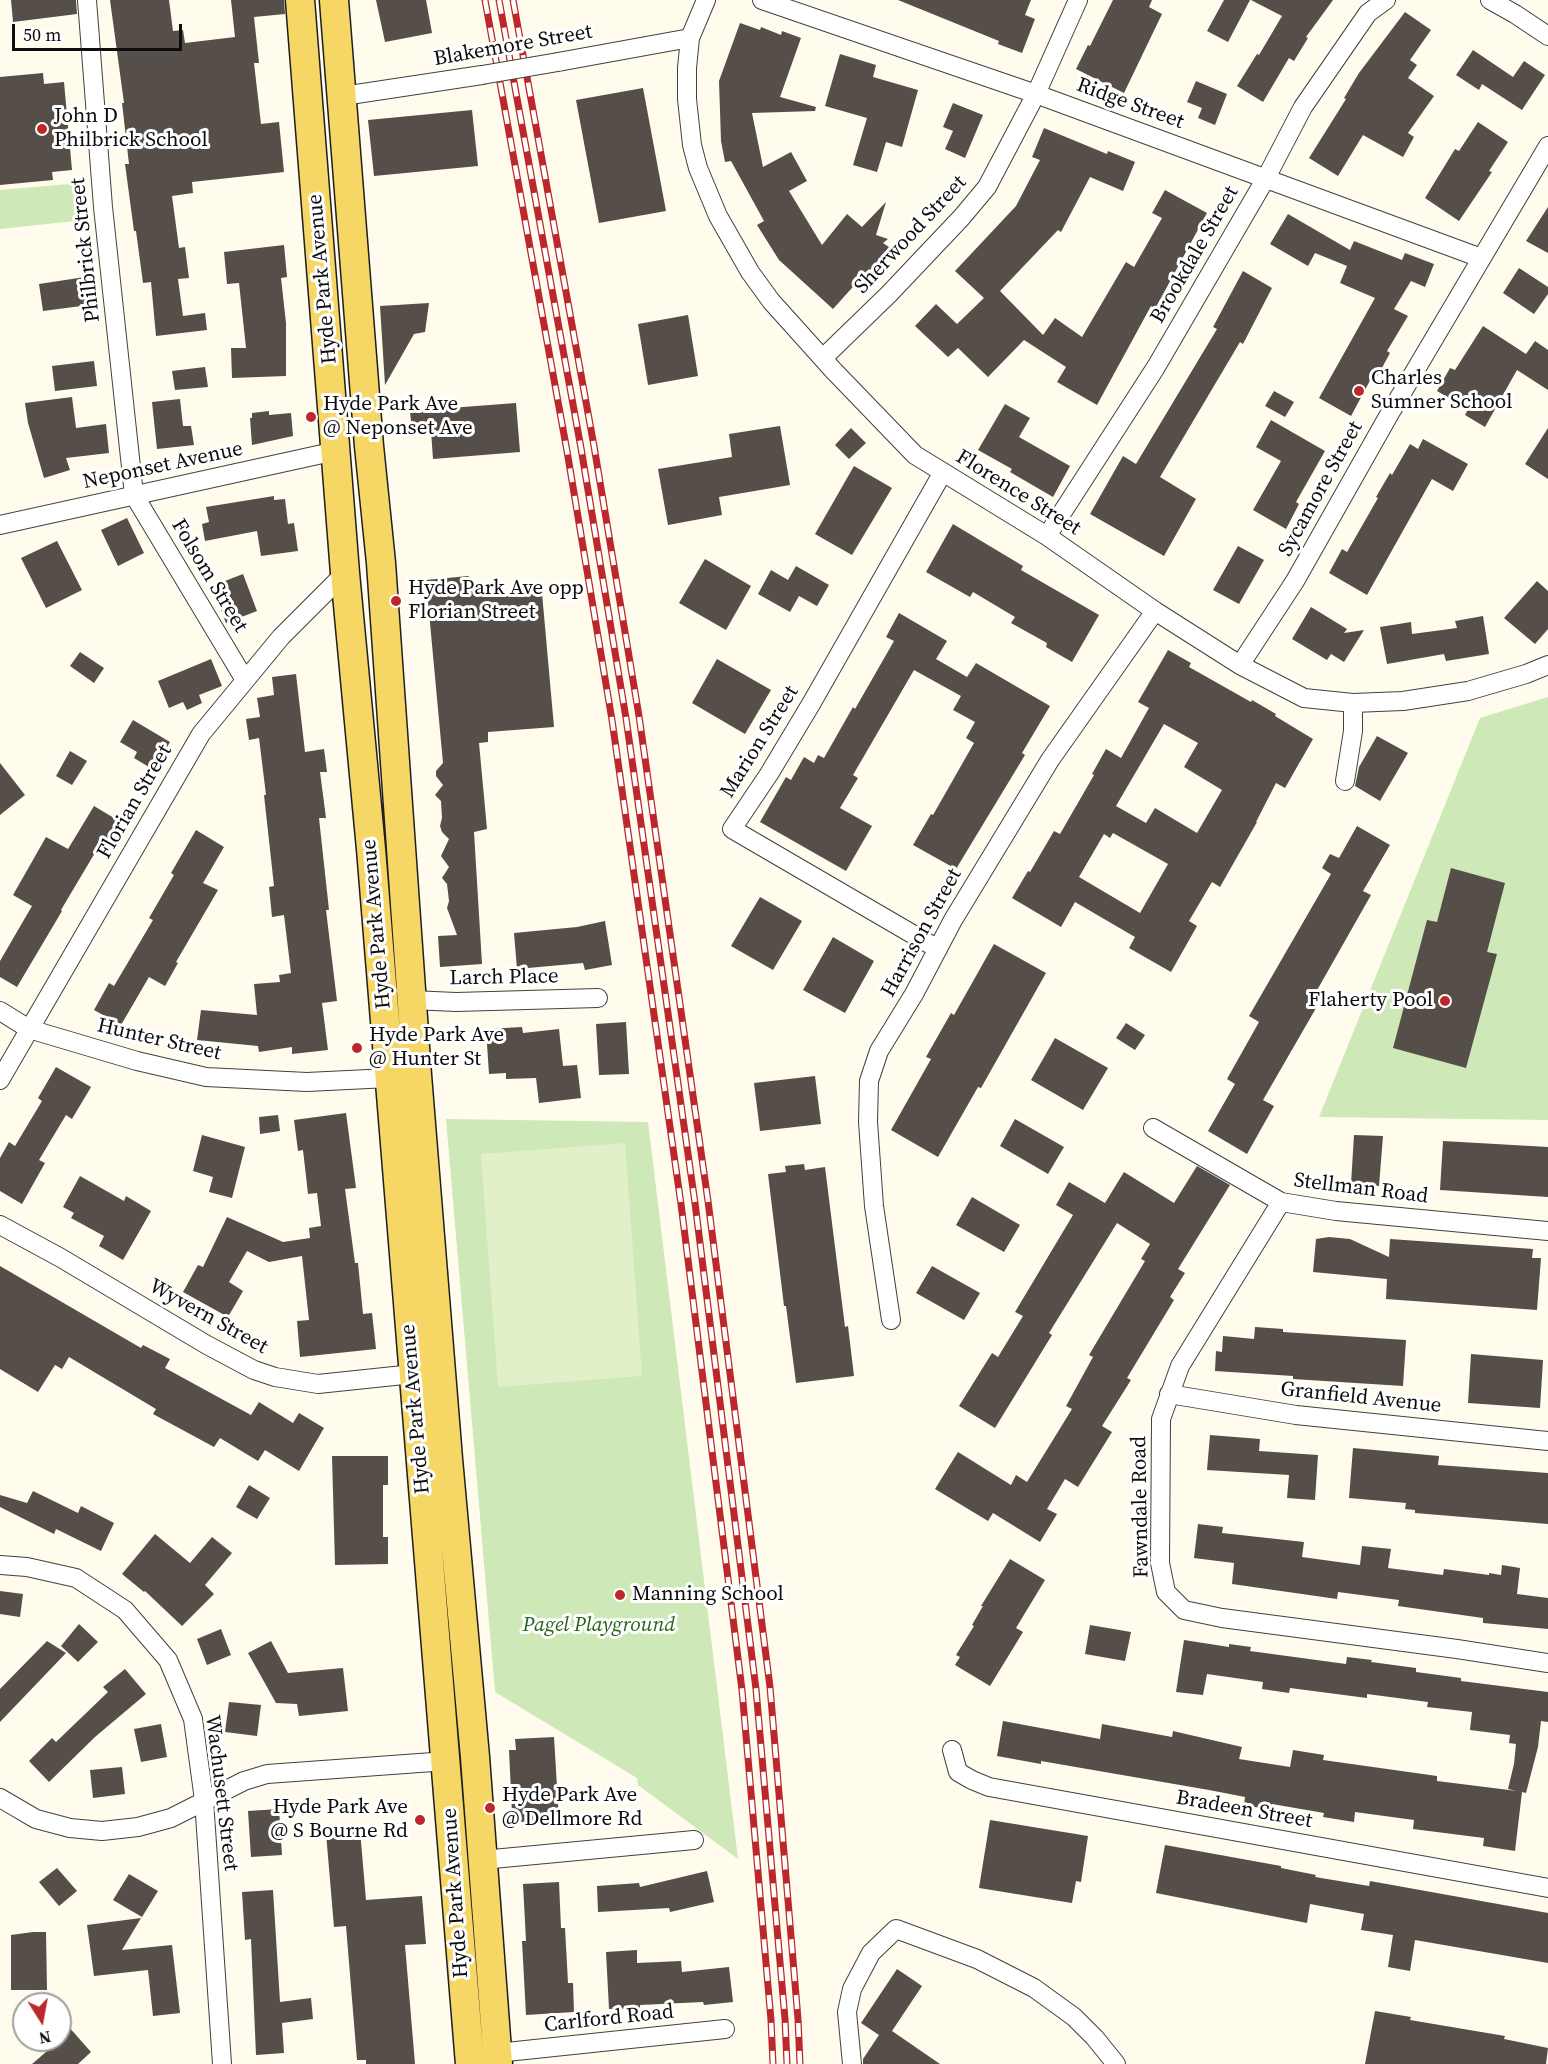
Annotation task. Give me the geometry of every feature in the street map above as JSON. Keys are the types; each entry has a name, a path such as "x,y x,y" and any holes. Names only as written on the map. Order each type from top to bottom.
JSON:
{"main road":[{"name":"Hyde Park Avenue","path":"300,0 345,573 383,1000 403,1076 441,1371 482,1860 484,2059"},
{"name":"Hyde Park Avenue","path":"334,0 369,446 381,562 411,1000 403,1076 413,1374 447,1761 459,1934 484,2059"},
{"path":"309,103 343,96"},
{"path":"358,711 392,708"},
{"path":"383,1000 411,1000"},
{"path":"413,1374 441,1371"},
{"path":"447,1761 475,1757"}],"street":[{"name":"Philbrick Street","path":"87,0 103,207 134,495"},
{"name":"Florence Street","path":"706,0 690,38 687,68 689,122 692,145 718,216 750,272 771,301 915,455 1047,536 1240,665 1305,698 1353,703 1403,700 1468,691 1548,665"},
{"name":"Ridge Street","path":"762,0 1036,94 1481,258"},
{"name":"Sherwood Street","path":"823,358 889,294 976,202 987,187 1036,94 1078,0"},
{"name":"Brookdale Street","path":"1047,536 1156,368 1266,177 1303,107 1368,13 1386,0"},
{"path":"1490,0 1548,36"},
{"name":"Blakemore Street","path":"343,96 482,75 690,38"},
{"name":"Sycamore Street","path":"1240,665 1295,581 1390,412 1548,146"},
{"name":"Neponset Avenue","path":"0,525 336,451"},
{"name":"Marion Street","path":"938,949 732,829 769,774 811,704 943,472"},
{"name":"Folsom Street","path":"134,495 245,680"},
{"name":"Florian Street","path":"0,1080 201,734 281,637 345,573"},
{"name":"Harrison Street","path":"891,1320 874,1206 867,1122 869,1081 879,1052 914,994 953,921 1050,759 1155,610"},
{"path":"1344,781 1353,731 1353,703"},
{"name":"Larch Place","path":"411,1000 456,1002 598,998"},
{"name":"Hunter Street","path":"0,1011 29,1029 137,1061 206,1077 307,1083 403,1076"},
{"name":"Stellman Road","path":"1153,1128 1281,1202 1336,1211 1548,1231"},
{"name":"Fawndale Road","path":"1281,1202 1180,1366 1161,1419 1160,1563 1166,1592 1184,1610 1222,1618 1548,1663"},
{"name":"Wyvern Street","path":"0,1225 61,1258 207,1345 264,1374 318,1384 413,1374"},
{"name":"Granfield Avenue","path":"1169,1394 1296,1415 1548,1441"},
{"name":"Wachusett Street","path":"0,1565 27,1567 76,1578 125,1610 168,1660 193,1719 204,1800 222,2064"},
{"name":"Bradeen Street","path":"952,1750 958,1772 989,1787 1548,1887"},
{"path":"0,1798 36,1819 70,1828 102,1831 138,1827 171,1818 244,1781 267,1774 447,1761"},
{"path":"482,1860 694,1840"},
{"path":"852,2064 847,2012 852,1989 871,1953 896,1929 977,1959 1034,1988 1074,2017 1116,2064"},
{"name":"Carlford Road","path":"484,2059 725,2029"}],"green space":[{"path":"81,183 84,220 0,229 0,190"},
{"path":"1548,697 1548,1120 1319,1117 1480,718"},
{"name":"Pagel Playground","path":"446,1119 648,1122 738,1859 638,1785 637,1778 495,1692"},
{"path":"625,1143 642,1376 498,1387 481,1154"}],"building":[{"path":"11,0 76,0 77,14 13,22"},
{"path":"110,0 169,0 173,31 183,30 185,43 235,37 231,0 284,0 285,14 254,17 259,63 254,63 261,124 279,122 284,172 192,182 193,193 172,196 179,248 185,247 189,278 178,279 183,316 205,313 207,330 156,336 151,282 143,283 136,231 134,231 125,164 129,164 122,103 124,103"},
{"path":"376,0 426,0 432,33 385,42"},
{"path":"898,0 1031,0 1025,15 1035,19 1022,53 998,44 999,41"},
{"path":"1113,0 1152,0 1149,7 1162,14 1124,93 1076,69"},
{"path":"1224,0 1250,0 1228,42 1207,31"},
{"path":"1251,0 1333,0 1306,37 1308,38 1294,61 1289,58 1263,102 1237,86 1282,16"},
{"path":"1405,12 1431,30 1410,60 1417,65 1408,78 1434,96 1408,133 1414,137 1403,157 1363,135 1338,176 1309,158 1346,99 1344,98 1359,73"},
{"path":"740,23 760,30 761,27 781,35 782,31 801,38 780,97 816,107 815,111 752,113 763,167 791,152 807,181 789,191 822,245 847,214 862,227 886,202 876,235 888,239 883,243 889,247 871,270 869,269 833,309 779,260 757,225 764,221 731,161 725,162 721,141 719,81"},
{"path":"1473,50 1513,77 1524,61 1545,75 1522,110 1482,84 1479,90 1456,75"},
{"path":"840,54 876,65 873,77 918,90 902,147 886,142 877,172 853,165 867,118 825,106"},
{"path":"43,73 44,84 64,82 72,170 52,172 53,180 0,185 0,77"},
{"path":"1196,81 1227,94 1215,125 1198,118 1202,108 1187,102"},
{"path":"643,88 666,211 599,223 576,100"},
{"path":"953,103 983,115 965,158 945,149 953,131 943,127"},
{"path":"472,110 478,166 374,176 368,120"},
{"path":"1478,122 1508,142 1489,171 1492,172 1459,221 1425,198 1455,149 1459,151"},
{"path":"1044,128 1107,154 1108,151 1135,162 1123,191 1090,177 1061,232 1058,230 1000,291 1043,335 1055,318 1082,337 1126,262 1134,267 1162,218 1152,213 1165,190 1207,213 1155,309 1151,306 1097,405 1057,382 1066,367 1024,340 988,377 958,348 948,357 915,326 936,304 957,324 984,298 955,271 1016,206 1040,160 1032,157"},
{"path":"1548,207 1548,253 1526,241"},
{"path":"1288,214 1350,250 1354,241 1402,260 1405,253 1434,264 1425,287 1411,281 1394,309 1408,316 1387,351 1390,353 1377,377 1373,375 1351,416 1319,398 1375,298 1340,283 1347,266 1315,253 1308,266 1270,244"},
{"path":"284,245 287,277 281,278 286,323 286,376 232,378 231,348 246,348 239,283 227,284 224,252"},
{"path":"1519,268 1548,287 1548,294 1534,314 1503,293"},
{"path":"1243,271 1272,288 1243,344 1240,342 1160,477 1196,499 1164,556 1090,514 1123,456 1136,464 1217,329 1213,327"},
{"path":"85,277 89,305 43,311 39,284"},
{"path":"429,303 425,332 414,334 385,385 380,306"},
{"path":"688,315 698,376 648,385 638,324"},
{"path":"1483,326 1526,354 1535,341 1548,350 1548,390 1517,370 1485,427 1465,415 1468,409 1437,391 1450,368 1455,370"},
{"path":"94,361 97,386 55,391 52,366"},
{"path":"205,367 208,387 175,390 172,371"},
{"path":"1274,391 1294,402 1285,417 1265,406"},
{"path":"72,397 76,428 106,424 109,453 66,458 70,470 44,478 28,423 25,403"},
{"path":"180,399 183,426 191,426 194,445 157,449 152,402"},
{"path":"516,403 520,452 433,459 431,431 412,432 410,411"},
{"path":"1005,404 1030,418 1019,437 1070,466 1053,497 1010,472 1012,469 978,450"},
{"path":"269,411 269,415 291,413 293,436 252,445 250,418 252,418 252,413"},
{"path":"1271,420 1325,451 1296,502 1299,504 1286,529 1253,510 1281,461 1256,447"},
{"path":"780,426 790,485 719,497 722,515 668,525 658,469 732,457 729,434"},
{"path":"851,428 866,443 849,459 835,445"},
{"path":"1548,428 1548,479 1525,464"},
{"path":"1423,439 1468,464 1453,491 1432,479 1367,595 1329,573 1342,549 1347,552 1390,473 1392,475 1410,444 1418,449"},
{"path":"854,466 892,488 852,555 815,534"},
{"path":"274,496 274,500 285,499 288,524 294,523 298,551 261,556 257,531 205,541 202,524 209,522 206,507"},
{"path":"127,518 144,553 118,566 101,530"},
{"path":"953,524 1023,566 1021,570 1099,615 1072,662 1046,647 1047,643 1011,623 1015,617 973,592 970,597 926,572"},
{"path":"57,541 82,590 46,608 21,558"},
{"path":"1238,546 1264,560 1239,604 1213,590"},
{"path":"705,559 751,586 726,630 679,603"},
{"path":"796,566 829,585 817,606 799,596 790,612 758,594 771,570 788,580"},
{"path":"243,574 257,611 226,623 212,586"},
{"path":"468,576 494,597 542,593 554,727 488,732 488,742 479,743 487,829 474,832 482,964 440,967 438,936 457,935 447,908 449,901 447,884 442,878 449,867 441,856 449,839 440,826 441,801 435,795 443,785 436,776 436,771 443,763 426,580"},
{"path":"1537,581 1548,591 1548,629 1535,644 1504,618"},
{"path":"1311,607 1347,629 1344,633 1364,630 1344,662 1331,654 1327,660 1292,639"},
{"path":"899,613 947,641 936,659 967,677 976,663 1050,706 1022,753 1025,755 956,869 913,845 974,743 966,738 975,722 953,710 961,696 914,670 853,775 858,778 840,808 872,826 846,871 760,822 786,777 791,780 804,757 814,763 818,755 824,758 894,641 886,637"},
{"path":"1483,616 1489,654 1446,661 1444,654 1387,664 1380,627 1411,622 1412,634 1457,628 1455,621"},
{"path":"1168,650 1191,663 1189,667 1251,702 1252,700 1313,739 1285,788 1276,783 1220,887 1212,882 1189,921 1197,926 1171,972 1129,948 1135,937 1075,902 1061,927 1012,898 1054,831 1060,834 1094,775 1092,774 1106,749 1121,758 1149,708 1138,702","holes":["1164,724 1198,743 1184,767 1222,790 1197,833 1155,808 1146,823 1116,806","1113,833 1168,864 1140,913 1079,877 1104,834 1110,838"]},
{"path":"80,652 104,668 94,683 70,666"},
{"path":"211,659 222,686 199,695 202,703 187,710 183,702 169,708 158,681"},
{"path":"717,659 771,690 745,734 692,703"},
{"path":"296,674 305,752 324,749 327,772 320,772 326,818 319,818 329,910 326,910 337,1001 322,1003 328,1050 292,1054 292,1047 259,1052 258,1046 197,1040 201,1010 257,1015 254,984 280,982 279,975 291,973 284,915 272,917 269,887 274,886 259,738 249,740 246,719 260,717 257,698 274,695 272,677"},
{"path":"133,720 170,742 154,770 134,758 137,752 120,742"},
{"path":"1377,736 1408,753 1380,801 1355,786 1359,767"},
{"path":"70,751 87,761 72,785 56,776"},
{"path":"0,763 25,795 0,815"},
{"path":"94,806 119,821 101,854 96,851 17,987 0,977 0,961 32,906 13,895 46,837 68,849"},
{"path":"1357,826 1390,845 1363,891 1371,895 1316,992 1323,996 1263,1100 1274,1106 1247,1154 1208,1131 1235,1084 1227,1079 1259,1022 1249,1016 1331,874 1322,868 1330,854 1339,858"},
{"path":"196,830 224,847 203,883 218,890 176,962 178,963 165,986 149,977 121,1025 94,1010 109,983 114,986 153,920 149,918"},
{"name":"Flaherty Pool","path":"1451,868 1505,883 1487,952 1497,954 1466,1068 1393,1048 1427,920 1437,922"},
{"path":"760,897 802,921 773,970 731,946"},
{"path":"605,921 612,965 585,970 583,963 517,969 514,933 577,927"},
{"path":"833,937 874,961 845,1013 803,990"},
{"path":"994,944 1046,973 981,1088 978,1087 938,1157 891,1130 931,1059 926,1057 951,1013 954,1015"},
{"path":"626,1022 629,1074 599,1075 596,1024"},
{"path":"1126,1023 1145,1035 1135,1050 1116,1038"},
{"path":"522,1027 523,1033 559,1029 563,1066 577,1065 581,1098 539,1103 536,1078 506,1079 506,1073 489,1074 486,1029"},
{"path":"1055,1038 1108,1068 1083,1110 1031,1080"},
{"path":"56,1067 91,1087 72,1119 66,1115 39,1160 45,1163 22,1204 0,1191 0,1158 9,1142 15,1146 42,1101 38,1098"},
{"path":"815,1076 821,1124 760,1131 754,1083"},
{"path":"346,1113 356,1188 345,1189 355,1263 358,1263 363,1314 372,1313 376,1349 300,1357 297,1321 309,1320 302,1256 269,1262 247,1251 229,1282 243,1291 228,1317 183,1292 198,1265 203,1267 227,1217 283,1242 310,1238 309,1228 321,1226 317,1193 308,1194 303,1150 298,1151 294,1120"},
{"path":"278,1115 280,1131 260,1134 259,1117"},
{"path":"1015,1119 1064,1147 1048,1174 1000,1146"},
{"path":"202,1135 245,1147 232,1198 209,1192 213,1177 193,1171"},
{"path":"1354,1135 1383,1136 1379,1186 1351,1184"},
{"path":"1443,1141 1548,1147 1548,1197 1440,1190"},
{"path":"804,1164 805,1170 825,1167 845,1327 848,1326 854,1376 796,1383 768,1174 786,1172 785,1166"},
{"path":"1197,1166 1230,1185 1178,1269 1185,1273 1170,1297 1174,1300 1127,1378 1131,1380 1102,1426 1112,1432 1078,1487 1065,1479 1047,1509 1057,1514 1040,1542 993,1513 988,1521 935,1489 958,1452 1011,1485 1016,1475 1027,1482 1072,1409 1066,1406 1093,1357 1089,1355 1145,1261 1141,1259 1150,1244 1117,1223 1049,1333 1052,1335 995,1428 959,1406 992,1353 998,1357 1023,1316 1015,1312 1073,1215 1056,1205 1069,1182 1105,1203 1124,1172 1174,1203"},
{"path":"80,1176 124,1201 126,1196 151,1211 123,1260 99,1246 104,1236 71,1218 74,1213 63,1207"},
{"path":"972,1197 1020,1225 1004,1252 956,1225"},
{"path":"1329,1237 1350,1239 1389,1257 1390,1239 1533,1249 1532,1258 1541,1258 1537,1310 1386,1299 1387,1279 1313,1272 1316,1239"},
{"path":"0,1266 141,1348 143,1345 170,1359 165,1368 251,1415 259,1402 293,1423 299,1413 324,1428 299,1471 265,1450 258,1461 220,1438 214,1447 153,1414 156,1409 69,1357 62,1369 55,1365 38,1392 0,1369"},
{"path":"932,1266 980,1293 964,1320 916,1293"},
{"path":"1255,1327 1283,1329 1283,1332 1406,1340 1403,1386 1215,1371 1216,1351 1222,1352 1223,1336 1254,1339"},
{"path":"1471,1354 1543,1360 1540,1408 1468,1403"},
{"path":"1210,1435 1260,1439 1259,1451 1318,1455 1315,1500 1287,1498 1289,1475 1207,1470"},
{"path":"1353,1448 1439,1456 1438,1465 1548,1473 1548,1524 1415,1513 1415,1510 1405,1509 1406,1503 1349,1498"},
{"path":"332,1456 388,1456 388,1485 383,1485 383,1537 388,1537 388,1564 335,1565"},
{"path":"249,1485 270,1498 257,1519 236,1507"},
{"path":"33,1491 78,1513 81,1506 114,1523 101,1551 56,1529 54,1534 0,1507 0,1495 27,1503"},
{"path":"1198,1524 1223,1527 1222,1533 1304,1542 1302,1557 1360,1565 1362,1546 1391,1549 1388,1568 1443,1575 1444,1569 1501,1575 1502,1565 1520,1568 1517,1594 1548,1598 1548,1629 1483,1623 1483,1618 1398,1606 1399,1600 1338,1592 1337,1599 1232,1584 1234,1563 1194,1558"},
{"path":"155,1534 190,1563 212,1537 232,1553 205,1585 214,1594 182,1626 145,1591 122,1574"},
{"path":"1010,1559 1045,1580 1016,1628 1023,1632 990,1686 955,1665 960,1657 956,1655 974,1626 972,1625 983,1606 981,1606"},
{"path":"0,1591 23,1594 20,1617 0,1614"},
{"path":"79,1624 98,1642 78,1662 61,1646"},
{"path":"1090,1625 1131,1632 1125,1661 1085,1654"},
{"path":"221,1629 231,1655 207,1665 197,1639"},
{"path":"1184,1640 1229,1647 1229,1644 1251,1647 1250,1651 1346,1664 1347,1657 1372,1660 1371,1662 1416,1668 1416,1672 1461,1678 1461,1681 1548,1692 1548,1722 1541,1721 1538,1747 1526,1793 1522,1792 1515,1851 1483,1846 1484,1838 1413,1829 1414,1820 1355,1812 1354,1822 1323,1817 1324,1813 1272,1804 1271,1810 1244,1805 1245,1797 1041,1761 1041,1764 997,1756 1003,1721 1100,1739 1102,1724 1172,1737 1173,1731 1242,1747 1239,1759 1290,1767 1293,1750 1324,1755 1323,1760 1437,1776 1437,1781 1517,1791 1508,1789 1516,1744 1509,1743 1510,1735 1470,1730 1472,1712 1427,1707 1428,1702 1367,1694 1367,1698 1290,1688 1289,1693 1262,1689 1263,1682 1207,1674 1203,1695 1176,1692"},
{"path":"47,1641 66,1653 0,1722 0,1689"},
{"path":"271,1641 288,1673 343,1668 348,1711 299,1716 297,1704 276,1703 248,1653"},
{"path":"125,1669 146,1694 95,1737 49,1782 29,1761 52,1738 56,1742 108,1692 103,1687"},
{"path":"229,1702 261,1705 257,1736 225,1732"},
{"path":"161,1724 167,1757 141,1762 134,1729"},
{"path":"554,1737 559,1820 521,1822 520,1812 512,1813 509,1750 516,1750 515,1739"},
{"path":"122,1767 125,1794 93,1798 90,1770"},
{"path":"279,1809 282,1855 251,1857 248,1811"},
{"path":"990,1820 1088,1836 1081,1882 1076,1881 1072,1903 979,1888"},
{"path":"360,1830 366,1900 422,1896 426,1944 405,1945 415,2064 366,2064 366,2060 357,2060 346,1926 334,1927 326,1833"},
{"path":"1165,1845 1281,1866 1281,1868 1316,1875 1315,1877 1369,1886 1370,1881 1548,1913 1548,1963 1415,1940 1410,1971 1388,1967 1393,1935 1361,1930 1364,1914 1310,1904 1307,1923 1156,1893"},
{"path":"57,1868 77,1891 59,1906 39,1882"},
{"path":"707,1871 714,1902 670,1912 669,1908 598,1912 597,1886 639,1883 640,1887"},
{"path":"129,1874 158,1891 142,1917 113,1900"},
{"path":"559,1882 561,1928 565,1928 568,1983 573,1983 574,2012 526,2015 522,1941 526,1941 523,1884"},
{"path":"273,1890 280,2002 311,1998 313,2019 282,2023 284,2053 256,2055 251,1939 245,1940 242,1892"},
{"path":"141,1918 122,1950 172,1945 180,2013 153,2016 148,1970 94,1976 87,1925"},
{"path":"46,1932 47,1990 11,1990 11,1935"},
{"path":"637,1950 637,1963 681,1961 682,1972 729,1967 733,2002 704,2005 703,2002 640,2005 640,2008 609,2009 606,1952"},
{"path":"897,1969 922,1986 892,2031 940,2064 863,2064 863,2059 879,2035 861,2023"},
{"path":"1375,2011 1411,2017 1410,2020 1505,2036 1504,2039 1548,2048 1546,2064 1365,2064"},
{"path":"72,2031 91,2052 78,2064 32,2064 46,2052 72,2052"}],"railway":[{"path":"485,0 567,451 612,720 681,1204 742,1690 773,2064"},
{"path":"499,0 581,448 626,718 695,1203 756,1689 787,2064"},
{"path":"513,0 594,446 639,716 708,1201 770,1687 800,2064"}],"place":[{"name":"John D Philbrick School","path":"42,129"},
{"name":"Charles Sumner School","path":"1359,391"},
{"name":"Hyde Park Ave @ Neponset Ave","path":"311,417"},
{"name":"Hyde Park Ave opp Florian Street","path":"396,601"},
{"name":"Flaherty Pool","path":"1445,1001"},
{"name":"Hyde Park Ave @ Hunter St","path":"357,1048"},
{"name":"Manning School","path":"620,1595"},
{"name":"Hyde Park Ave @ Dellmore Rd","path":"490,1808"},
{"name":"Hyde Park Ave @ S Bourne Rd","path":"420,1820"}]}
